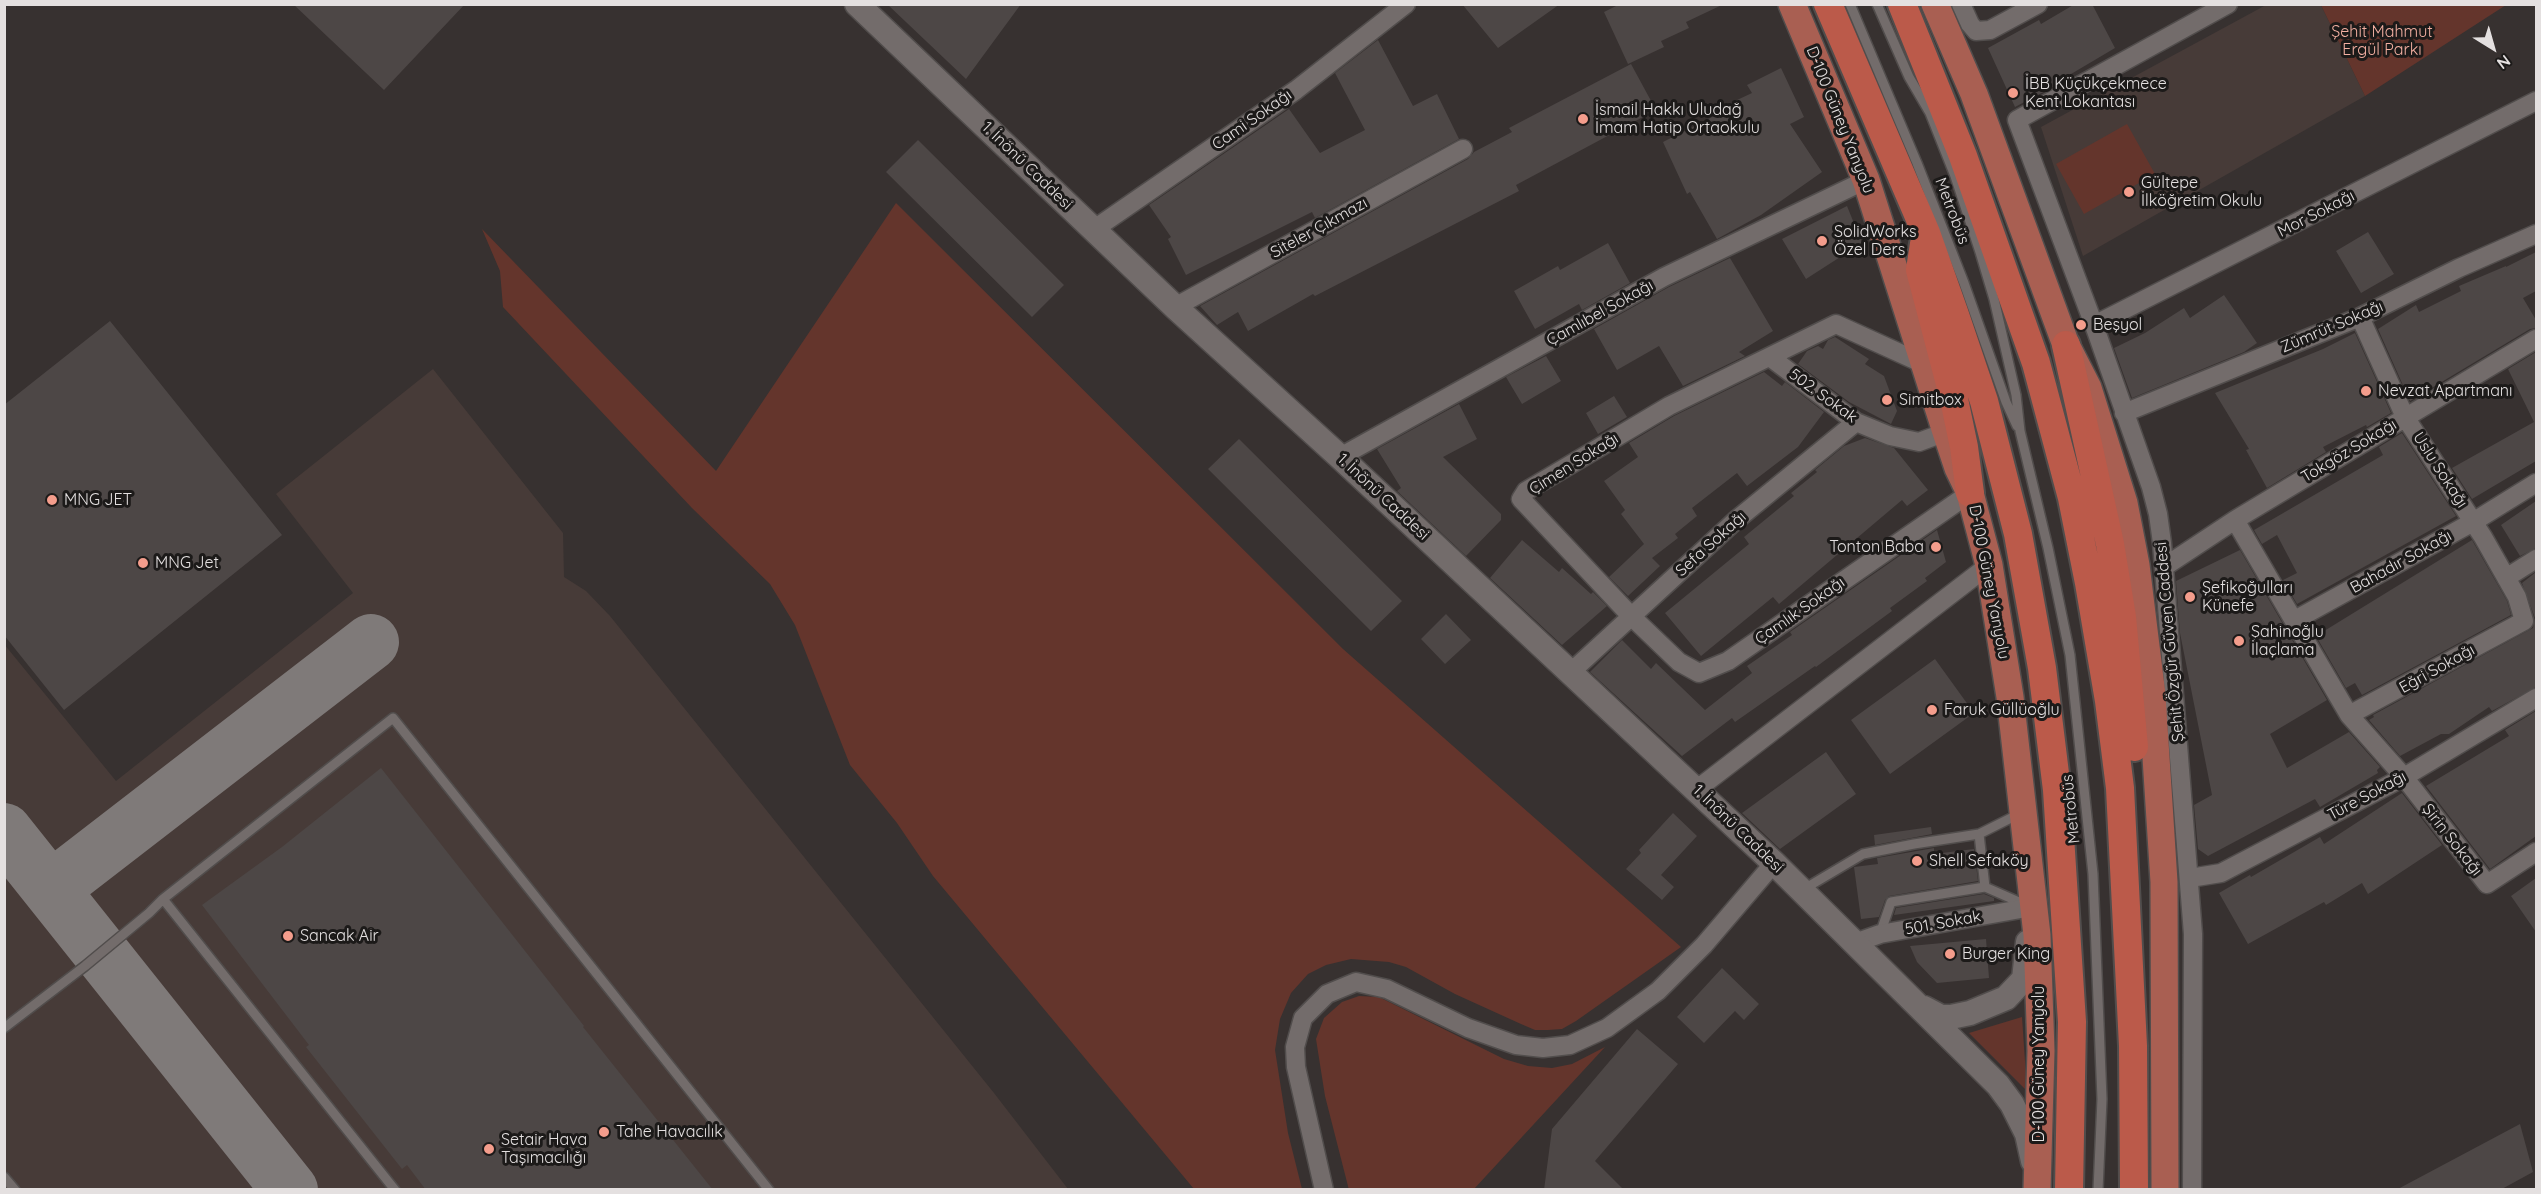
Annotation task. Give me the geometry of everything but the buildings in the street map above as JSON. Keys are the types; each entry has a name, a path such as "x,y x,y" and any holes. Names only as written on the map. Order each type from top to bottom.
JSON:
{"highway":[{"path":"1828,4 1926,233 1955,315 1998,453 2018,534 2042,668 2057,790 2072,1022 2069,1190"},
{"path":"1902,4 1935,83 2010,285 2036,363 2072,498 2109,701 2120,788 2133,1058 2134,1190"},
{"path":"1926,233 1920,270 1954,399 1964,447 1970,493"},
{"path":"2066,345 2110,544 2122,617 2139,831 2136,878 2127,919"}],"main road":[{"name":"1. İnönü Caddesi","path":"857,4 1093,230 1340,457 1774,863 1906,993"},
{"name":"D-100 Güney Yanyolu","path":"1792,4 1866,180 1946,432 1958,468 1970,493 1989,565 2010,697 2032,907 2037,935 2042,1051 2037,1184"},
{"path":"1935,4 1974,94 2066,345 2088,388 2124,503 2163,695 2165,1190"},
{"path":"1906,993 1941,1017 1970,1012 2006,998 2024,978 2032,907"},
{"path":"1906,993 1998,1084 2012,1104 2027,1134 2037,1184"}],"street":[{"name":"Cami Sokağı","path":"1093,230 1296,90 1406,4"},
{"path":"1961,4 1970,24 1976,31 1990,30 2038,4"},
{"name":"Şehit Özgür Güven Caddesi","path":"2192,1190 2193,933 2190,878 2163,695 2164,567 2160,523 2151,487 2094,326 2017,120 2228,4"},
{"name":"Mor Sokağı","path":"2094,326 2536,101"},
{"name":"Siteler Çıkmazı","path":"1175,306 1463,149"},
{"name":"Çamlıbel Sokağı","path":"1340,457 1664,277 1866,180"},
{"name":"Zümrüt Sokağı","path":"2124,413 2360,317 2459,268 2536,234"},
{"name":"Uslu Sokağı","path":"2360,317 2405,417 2473,522 2506,578 2517,597 2524,621"},
{"path":"1770,357 1836,324 1926,365"},
{"name":"Tokgöz Sokağı","path":"2164,567 2235,520 2536,339"},
{"name":"502. Sokak","path":"1770,357 1856,422 1890,436 1919,442 1946,432"},
{"name":"Çimen Sokağı","path":"1631,616 1521,499 1526,491 1669,406 1754,362 1770,357"},
{"name":"Sefa Sokağı","path":"1571,672 1735,521 1856,422"},
{"name":"Bahadır Sokağı","path":"2295,620 2473,522 2536,483"},
{"name":"Çamlık Sokağı","path":"1631,616 1678,662 1699,673 1728,661 1970,493"},
{"path":"2235,520 2349,715 2404,777"},
{"path":"2506,578 2536,559"},
{"path":"1696,790 1989,565"},
{"name":"Eğri Sokağı","path":"2349,715 2524,621"},
{"name":"Türe Sokağı","path":"2190,878 2221,873 2404,777 2536,698"},
{"name":"Şirin Sokağı","path":"2404,777 2487,884 2536,852"},
{"path":"1324,1190 1296,1067 1295,1047 1303,1018 1327,994 1356,982 1387,989 1468,1028 1516,1045 1543,1048 1570,1045 1607,1028 1658,991 1704,945 1774,863"},
{"name":"501. Sokak","path":"1855,943 1880,934 2032,907"}],"lane":[{"name":"Metrobüs","path":"1850,4 1917,163 1964,283 2006,402 2020,431"},
{"name":"Metrobüs","path":"1877,4 1910,77 1930,113 1955,176 1997,310 2016,395 2020,431 2048,548 2070,655 2093,874 2103,1099 2098,1190"},
{"path":"4,1028 85,966 149,914 163,899 393,718 769,1190"},
{"path":"1802,891 1863,854 1979,834 2023,812"},
{"path":"1979,834 1985,887"},
{"path":"1880,934 1891,902 1985,887 2032,907"},
{"path":"163,899 396,1190"},
{"path":"4,1177 15,1190"}],"shaded area":[{"name":"Gültepe İlköğretim Okulu","path":"2266,5 2321,5 2365,96 2083,256 2041,127"},
{"path":"433,369 563,533 564,577 586,591 610,616 994,1093 1068,1189 5,1189 4,644 116,781 353,593 276,494"}],"green space":[{"name":"Şehit Mahmut Ergül Parkı","path":"2321,5 2506,5 2365,96"},
{"path":"2127,124 2155,174 2084,214 2056,164"},
{"path":"896,203 1343,649 1681,947 1576,1021 1562,1029 1548,1030 1535,1030 1455,994 1406,967 1389,962 1351,959 1326,965 1308,974 1291,993 1280,1019 1275,1050 1288,1133 1302,1189 1194,1189 933,876 897,823 850,765 795,625 770,584 692,508 503,307 500,271 482,229 716,471"},
{"path":"1359,996 1379,997 1504,1059 1528,1066 1552,1068 1572,1064 1605,1047 1474,1189 1349,1190 1325,1096 1316,1039 1324,1018 1342,1002"},
{"path":"2022,1017 2027,1091 1969,1033"}],"taxiway":[{"path":"51,889 371,642"},
{"path":"4,831 290,1190"}],"place":[{"name":"İBB Küçükçekmece Kent Lokantası","path":"2013,93"},
{"name":"İsmail Hakkı Uludağ İmam Hatip Ortaokulu","path":"1583,119"},
{"name":"Gültepe İlköğretim Okulu","path":"2129,192"},
{"name":"SolidWorks Özel Ders","path":"1822,241"},
{"name":"Beşyol","path":"2081,325"},
{"name":"Nevzat Apartmanı","path":"2366,391"},
{"name":"Simitbox","path":"1887,400"},
{"name":"MNG JET","path":"52,500"},
{"name":"Tonton Baba","path":"1936,547"},
{"name":"MNG Jet","path":"143,563"},
{"name":"Şefikoğulları Künefe","path":"2190,597"},
{"name":"Şahinoğlu İlaçlama","path":"2239,641"},
{"name":"Faruk Güllüoğlu","path":"1932,710"},
{"name":"Shell Sefaköy","path":"1917,861"},
{"name":"Sancak Air","path":"288,936"},
{"name":"Burger King","path":"1950,954"},
{"name":"Tahe Havacılık","path":"604,1132"},
{"name":"Setair Hava Taşımacılığı","path":"489,1149"}]}
